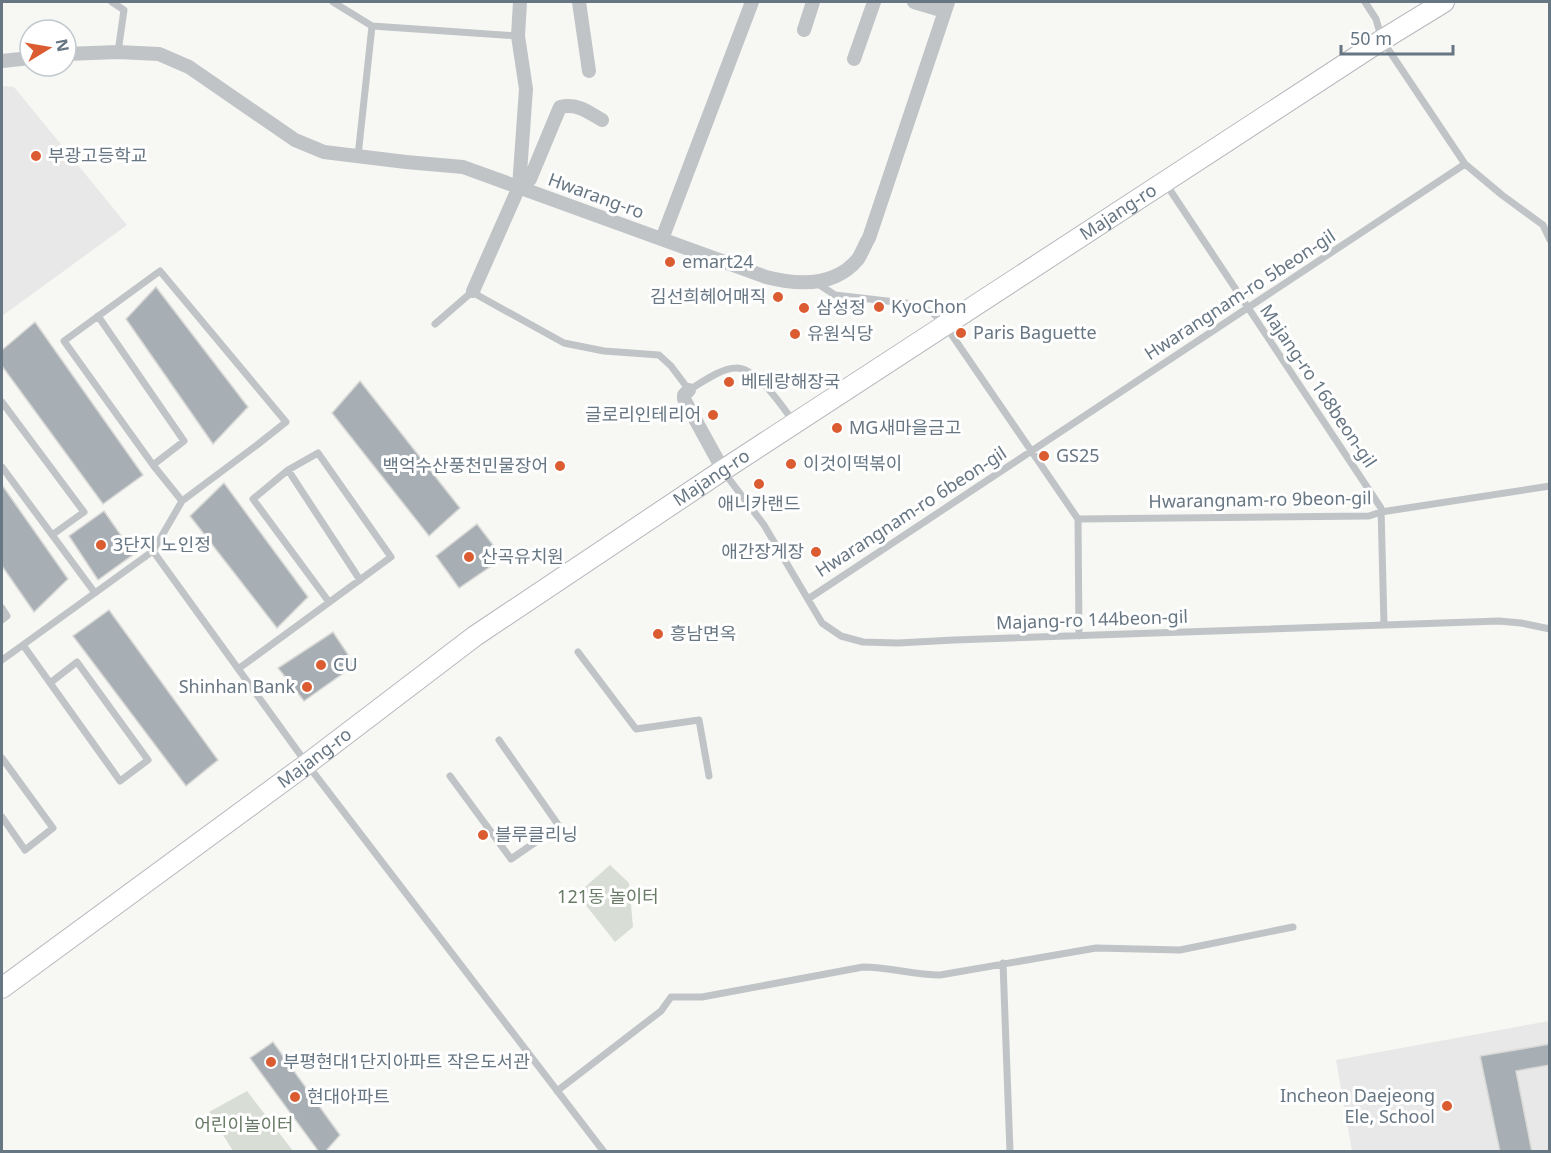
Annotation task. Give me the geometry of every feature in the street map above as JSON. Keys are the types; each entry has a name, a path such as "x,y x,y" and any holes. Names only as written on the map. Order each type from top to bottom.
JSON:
{"main road":[{"name":"Majang-ro","path":"2,988 307,764 475,636 723,470 1382,40 1444,2"}],"street":[{"path":"472,291 519,187 525,89 518,36 520,2"},
{"path":"579,2 589,71"},
{"path":"662,239 752,2"},
{"path":"804,30 813,2"},
{"path":"854,59 874,2"},
{"path":"914,2 946,6"},
{"name":"Hwarang-ro","path":"78,54 159,54 189,67 295,140 324,152 463,166 766,277 785,282 815,282 844,272 859,258 869,238 946,6"},
{"path":"2,61 18,59"},
{"path":"519,187 530,179 560,107 569,105 580,108 603,120"},
{"path":"689,390 684,395 684,399 723,470"}],"lane":[{"path":"112,2 124,10"},
{"path":"118,52 124,10 130,2"},
{"path":"333,2 372,26 518,36"},
{"path":"1365,2 1377,19 1382,40 1466,164 1502,195 1546,224 1550,240"},
{"path":"358,156 372,26"},
{"name":"Hwarangnam-ro 5beon-gil","path":"1031,451 1466,164"},
{"name":"Majang-ro 168beon-gil","path":"1165,182 1381,508 1384,626"},
{"path":"3,657 153,551 182,501 286,422 160,271 64,341 153,465 182,501"},
{"path":"815,282 835,295 913,304 925,308 936,315 945,326 1078,519 1078,636"},
{"path":"435,324 472,291 564,343 604,351 659,355 671,366 689,390 715,375 736,367 750,372 765,386 795,423"},
{"path":"98,316 184,441 153,465"},
{"path":"2,402 84,513 52,535"},
{"name":"Hwarangnam-ro 6beon-gil","path":"808,598 1031,451"},
{"path":"238,669 391,557 318,453 288,470 253,499 329,602"},
{"path":"2,467 95,593"},
{"path":"288,470 360,580"},
{"name":"Majang-ro 144beon-gil","path":"723,470 764,525 822,622 841,636 863,642 898,643 1499,621 1550,629"},
{"name":"Hwarangnam-ro 9beon-gil","path":"1078,519 1369,516 1381,512 1550,486"},
{"path":"153,551 307,764 604,1152"},
{"path":"2,608 8,616 2,621"},
{"path":"23,645 50,683 120,781 148,760 77,663 50,683"},
{"path":"578,652 636,729 699,720 709,776"},
{"path":"450,776 511,859 559,826 499,740"},
{"path":"2,758 53,828 26,850 2,817"},
{"path":"557,1091 661,1011 671,997 702,997 863,967 881,967 932,975 1096,948 1180,950 1293,927"},
{"path":"1003,963 1010,1152"}],"shaded area":[{"name":"부광고등학교","path":"2,86 14,87 127,225 2,316"},
{"name":"Incheon Daejeong Ele, School","path":"1549,1021 1549,1151 1352,1151 1336,1060"}],"green space":[{"name":"121동 놀이터","path":"610,865 629,883 633,927 615,942 577,894"},
{"name":"어린이놀이터","path":"247,1091 293,1151 233,1151 209,1112"}],"building":[{"path":"156,287 248,407 213,444 126,319"},
{"path":"35,322 143,475 103,504 2,366 2,350"},
{"path":"360,381 460,508 429,536 332,413"},
{"path":"224,483 308,597 277,628 190,516"},
{"path":"2,485 68,579 34,612 2,566"},
{"name":"3단지 노인정","path":"104,511 134,554 98,580 69,536"},
{"name":"산곡유치원","path":"477,524 503,558 459,588 436,556"},
{"path":"109,610 218,760 186,786 73,636"},
{"path":"333,632 355,665 304,701 278,668"},
{"name":"현대아파트","path":"273,1042 340,1135 325,1152 319,1152 250,1058"},
{"path":"1550,1044 1550,1065 1516,1071 1532,1152 1500,1152 1480,1056"}],"place":[{"name":"부광고등학교","path":"36,156"},
{"name":"emart24","path":"670,262"},
{"name":"김선희헤어매직","path":"778,297"},
{"name":"KyoChon","path":"879,307"},
{"name":"삼성정","path":"804,308"},
{"name":"Paris Baguette","path":"961,333"},
{"name":"유원식당","path":"795,334"},
{"name":"베테랑해장국","path":"729,382"},
{"name":"글로리인테리어","path":"713,415"},
{"name":"MG새마을금고","path":"837,428"},
{"name":"GS25","path":"1044,456"},
{"name":"이것이떡볶이","path":"791,464"},
{"name":"백억수산풍천민물장어","path":"560,466"},
{"name":"애니카랜드","path":"759,484"},
{"name":"3단지 노인정","path":"101,545"},
{"name":"애간장게장","path":"816,552"},
{"name":"산곡유치원","path":"469,557"},
{"name":"흥남면옥","path":"658,634"},
{"name":"CU","path":"321,665"},
{"name":"Shinhan Bank","path":"307,687"},
{"name":"블루클리닝","path":"483,835"},
{"name":"부평현대1단지아파트 작은도서관","path":"271,1062"},
{"name":"현대아파트","path":"295,1097"},
{"name":"Incheon Daejeong Ele, School","path":"1447,1106"}]}
